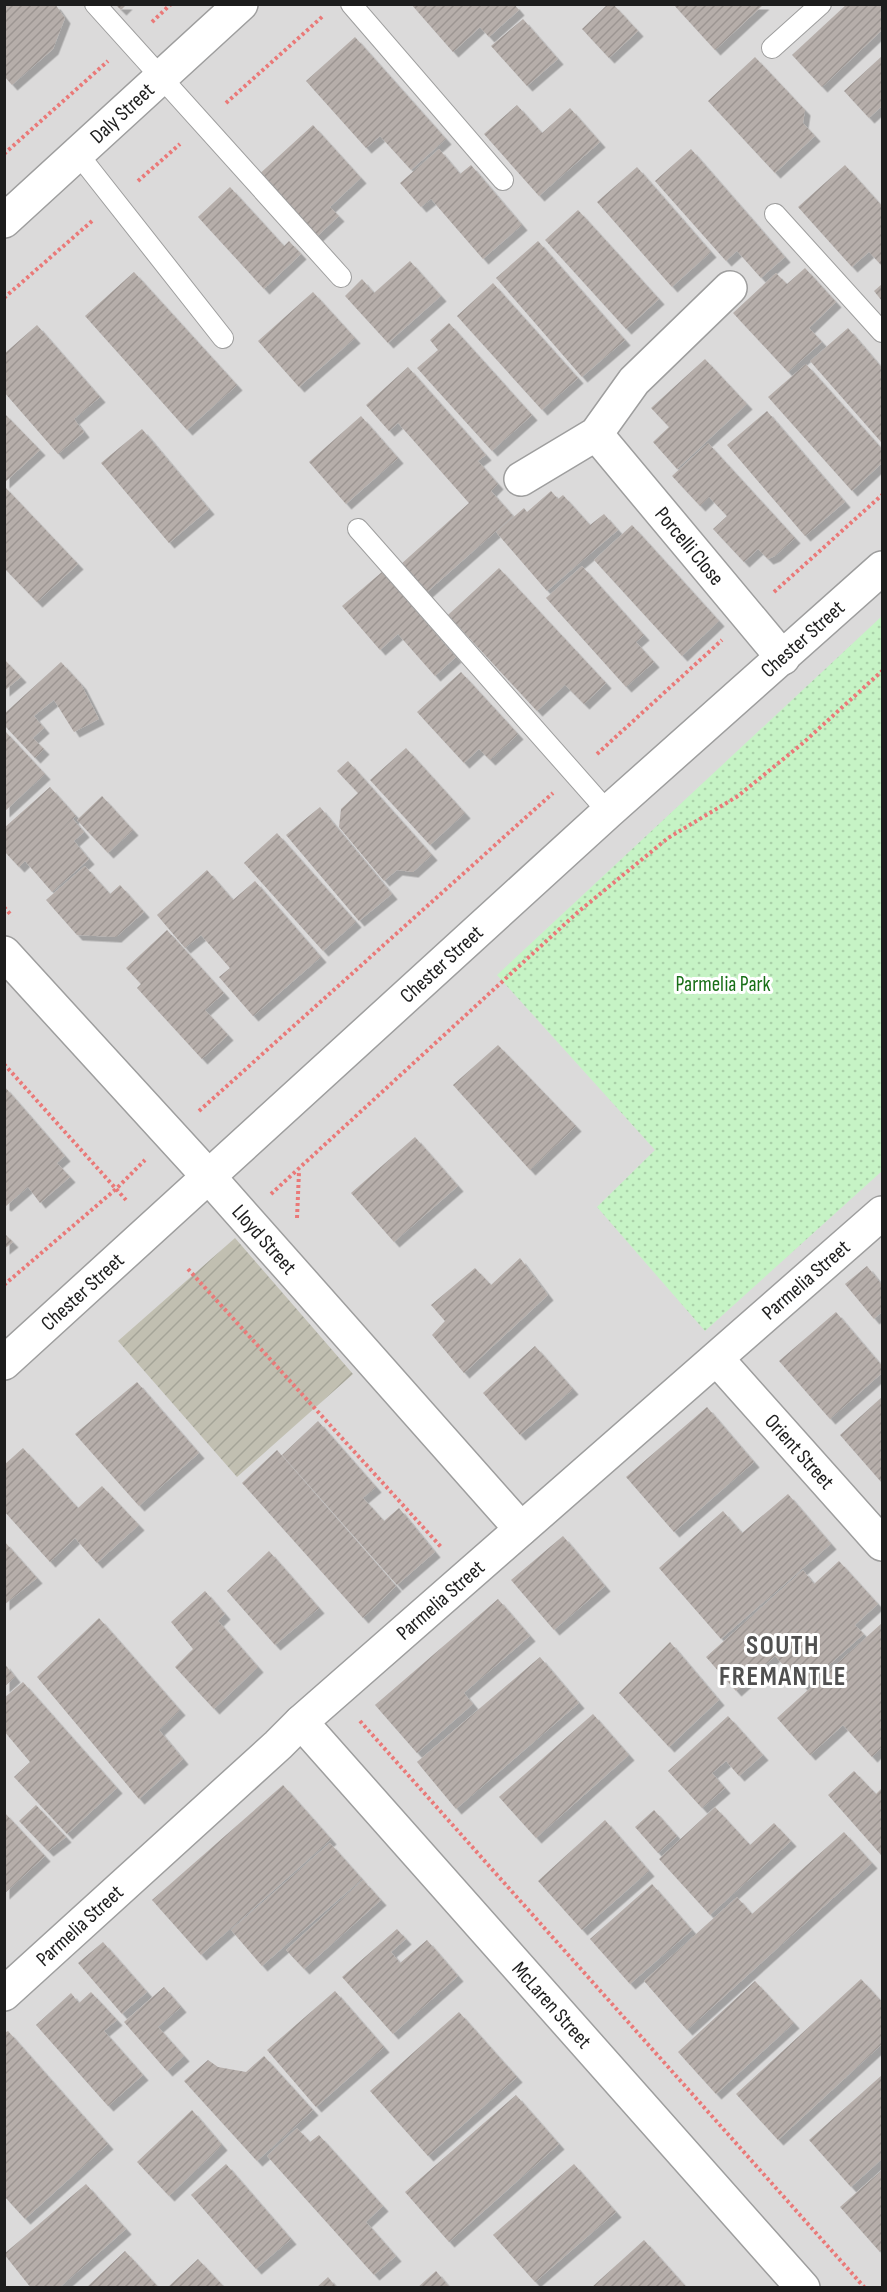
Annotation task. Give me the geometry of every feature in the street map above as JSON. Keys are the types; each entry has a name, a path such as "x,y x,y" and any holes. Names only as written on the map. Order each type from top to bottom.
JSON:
{"street":[{"name":"Daly Street","path":"4,221 241,4"},
{"path":"521,479 596,434 634,381 730,288"},
{"name":"Porcelli Close","path":"596,434 783,658"},
{"name":"Chester Street","path":"4,1363 608,812 882,568"},
{"name":"Lloyd Street","path":"4,953 209,1176 521,1529"},
{"name":"Parmelia Street","path":"4,1995 301,1722 882,1213"},
{"name":"Orient Street","path":"717,1359 882,1544"},
{"name":"McLaren Street","path":"301,1722 803,2288"}],"lane":[{"path":"94,4 160,80 341,277"},
{"path":"351,4 503,180"},
{"path":"771,48 820,4"},
{"path":"78,154 223,338"},
{"path":"775,214 882,332"},
{"path":"358,529 608,812"}],"path":[{"path":"4,154 171,4"},
{"path":"4,298 327,12"},
{"path":"4,1285 116,1189 170,1135 882,495"},
{"path":"296,1226 299,1171"},
{"path":"188,1269 442,1549"},
{"path":"354,1714 865,2288"}],"shaded area":[{"path":"5,5 882,5 882,2287 5,2287"},
{"path":"235,1238 353,1374 237,1477 118,1341"}],"green space":[{"name":"Parmelia Park","path":"882,616 882,1171 705,1331 597,1207 655,1150 497,975"}],"building":[{"path":"4,4 55,4 65,18 53,49 12,85 4,76"},
{"path":"115,4 127,4 121,10"},
{"path":"411,4 514,4 519,10 489,37 480,27 453,52"},
{"path":"608,4 613,4 638,31 609,58 582,29"},
{"path":"673,4 764,4 715,50"},
{"path":"847,4 882,4 882,30 822,87 792,55"},
{"path":"523,19 558,59 527,86 491,46"},
{"path":"355,37 446,139 411,170 380,136 366,148 306,81"},
{"path":"882,56 882,106 869,118 844,91"},
{"path":"755,57 805,110 803,123 815,136 775,173 708,101"},
{"path":"517,105 542,133 570,108 600,142 539,196 484,134"},
{"path":"313,125 361,178 330,207 339,216 312,241 255,178"},
{"path":"439,149 460,174 471,165 522,225 483,259 431,199 421,207 400,183"},
{"path":"691,149 785,257 761,278 737,251 726,261 655,181"},
{"path":"845,165 882,206 882,266 869,252 852,267 798,207"},
{"path":"637,167 711,252 672,287 597,202"},
{"path":"230,187 284,246 289,241 301,254 264,289 198,217"},
{"path":"578,210 659,299 626,329 545,240"},
{"path":"538,241 625,340 582,377 496,278"},
{"path":"410,261 441,296 388,343 345,296 362,279 374,293"},
{"path":"805,268 836,302 809,328 822,342 788,372 733,313 776,273 787,284"},
{"path":"134,272 237,385 187,430 85,316"},
{"path":"493,283 578,378 542,410 457,316"},
{"path":"882,284 882,301 874,291"},
{"path":"313,292 355,338 299,387 258,341"},
{"path":"449,323 532,415 492,451 417,368 438,350 430,340"},
{"path":"37,325 100,397 74,419 84,432 58,454 4,392 4,354"},
{"path":"848,328 882,368 882,443 810,361"},
{"path":"705,359 747,404 677,469 653,442 669,427 651,408"},
{"path":"806,364 882,449 882,463 852,491 768,397"},
{"path":"408,367 486,455 478,461 498,484 491,491 513,516 426,593 400,565 469,503 398,423 389,431 366,405"},
{"path":"767,411 845,502 805,536 727,445"},
{"path":"4,413 40,450 4,483"},
{"path":"361,416 398,458 346,504 309,462"},
{"path":"142,429 209,509 169,543 101,463"},
{"path":"708,443 795,538 775,556 768,559 758,549 744,562 713,529 727,516 709,497 700,506 672,476"},
{"path":"4,486 78,564 37,602 4,568"},
{"path":"551,491 558,499 563,495 590,525 604,514 618,530 547,591 496,532 524,508 527,512"},
{"path":"632,525 719,621 682,656 594,560"},
{"path":"582,566 644,635 636,642 654,662 626,687 546,598"},
{"path":"499,568 606,683 584,704 565,685 537,711 448,615"},
{"path":"382,572 456,657 435,676 398,634 380,650 342,606"},
{"path":"4,659 21,677 4,691"},
{"path":"61,662 81,684 99,719 74,732 54,700 34,716 44,728 33,738 44,749 35,758 4,725 4,714"},
{"path":"461,672 518,734 490,760 479,749 464,763 417,712"},
{"path":"4,730 45,774 4,812"},
{"path":"406,748 465,813 430,845 370,780"},
{"path":"348,761 432,855 413,872 397,870 384,881 339,827 341,809 358,793 337,771"},
{"path":"50,787 76,816 47,841 73,819 84,832 74,841 89,859 52,892 25,861 19,867 4,851 4,828"},
{"path":"102,796 133,830 108,853 77,820"},
{"path":"320,807 392,894 359,921 286,835"},
{"path":"277,833 356,922 323,951 244,863"},
{"path":"85,866 110,894 120,885 144,912 116,937 77,935 46,900"},
{"path":"207,870 233,900 255,881 321,957 253,1016 219,977 230,968 201,935 185,948 157,915"},
{"path":"167,930 224,993 205,1010 228,1035 202,1059 137,988 141,984 126,968"},
{"path":"498,1045 576,1126 530,1170 453,1085"},
{"path":"4,1086 65,1156 57,1163 70,1177 40,1203 28,1187 6,1206 4,1205"},
{"path":"415,1137 458,1186 394,1242 351,1193"},
{"path":"4,1233 13,1242 4,1249"},
{"path":"520,1258 548,1295 464,1373 432,1335 445,1321 431,1305 475,1268 491,1285"},
{"path":"867,1266 882,1285 882,1312 874,1319 845,1284"},
{"path":"836,1312 882,1366 882,1373 830,1419 779,1361"},
{"path":"535,1346 573,1389 520,1435 483,1393"},
{"path":"137,1382 199,1453 139,1506 75,1434"},
{"path":"882,1397 882,1483 840,1435"},
{"path":"707,1407 754,1462 674,1532 626,1477"},
{"path":"318,1421 376,1487 363,1498 384,1521 399,1508 435,1552 397,1585 282,1455"},
{"path":"23,1448 78,1508 102,1486 139,1525 97,1563 75,1538 50,1562 4,1511 4,1465"},
{"path":"277,1450 396,1586 363,1618 242,1483"},
{"path":"788,1494 831,1544 721,1639 659,1568 723,1511 742,1533"},
{"path":"563,1536 605,1586 554,1630 511,1580"},
{"path":"4,1541 37,1578 4,1605"},
{"path":"269,1551 319,1608 275,1645 227,1591"},
{"path":"839,1561 878,1604 855,1625 864,1634 804,1687 775,1656 736,1691 706,1657 803,1570 814,1584"},
{"path":"205,1591 225,1614 218,1621 258,1667 214,1709 175,1667 193,1649 171,1622"},
{"path":"498,1599 530,1636 464,1693 473,1704 417,1753 375,1705"},
{"path":"99,1618 180,1710 159,1730 183,1759 139,1799 37,1677"},
{"path":"882,1623 882,1747 872,1757 843,1725 810,1755 777,1718"},
{"path":"670,1642 719,1700 669,1747 619,1693"},
{"path":"540,1657 579,1703 456,1809 417,1762"},
{"path":"4,1663 15,1677 4,1687"},
{"path":"23,1682 117,1788 67,1834 14,1777 30,1762 4,1731 4,1698"},
{"path":"593,1714 629,1755 536,1838 499,1797"},
{"path":"728,1716 763,1755 739,1776 726,1761 712,1773 725,1788 702,1808 668,1771"},
{"path":"854,1771 876,1794 882,1788 882,1856 828,1795"},
{"path":"283,1785 331,1839 201,1955 152,1900"},
{"path":"36,1805 66,1837 48,1851 19,1821"},
{"path":"715,1807 750,1845 774,1823 791,1841 710,1915 659,1859"},
{"path":"654,1810 677,1836 658,1853 635,1827"},
{"path":"4,1812 45,1856 4,1894"},
{"path":"605,1820 649,1871 582,1930 538,1881"},
{"path":"844,1832 872,1863 687,2030 644,1981 737,1897 752,1914"},
{"path":"330,1843 362,1879 262,1966 231,1930"},
{"path":"363,1880 381,1900 304,1969 286,1950"},
{"path":"652,1884 692,1930 630,1984 590,1939"},
{"path":"397,1929 406,1939 391,1952 400,1963 427,1940 458,1976 393,2034 342,1977"},
{"path":"103,1942 147,1992 122,2014 78,1963"},
{"path":"861,1979 882,2002 882,2044 778,2140 736,2094"},
{"path":"755,1981 794,2023 716,2094 678,2052"},
{"path":"164,1987 181,2007 158,2027 184,2056 167,2071 124,2022"},
{"path":"335,1991 384,2047 316,2107 267,2050"},
{"path":"91,1992 117,2020 104,2031 143,2075 108,2106 36,2025 71,1993 79,2003"},
{"path":"459,2012 517,2077 428,2156 370,2091"},
{"path":"8,2031 108,2144 25,2219 4,2196 4,2033"},
{"path":"264,2056 313,2110 257,2161 184,2081 208,2060 218,2067 246,2072"},
{"path":"882,2075 882,2159 851,2187 809,2140"},
{"path":"516,2095 559,2144 449,2242 405,2192"},
{"path":"192,2110 222,2145 169,2196 137,2162"},
{"path":"297,2128 310,2142 319,2135 383,2206 366,2222 396,2256 374,2275 267,2156"},
{"path":"226,2164 291,2239 256,2269 191,2195"},
{"path":"574,2164 616,2212 535,2282 493,2235"},
{"path":"882,2170 882,2249 880,2252 840,2207"},
{"path":"86,2184 126,2229 59,2288 31,2288 4,2254"},
{"path":"644,2240 687,2288 591,2288"},
{"path":"125,2251 159,2288 86,2288"},
{"path":"198,2259 225,2288 167,2288"},
{"path":"436,2271 450,2288 417,2288"},
{"path":"328,2277 337,2288 316,2288"}],"district":[{"name":"SOUTH FREMANTLE","path":"783,1660"}]}
